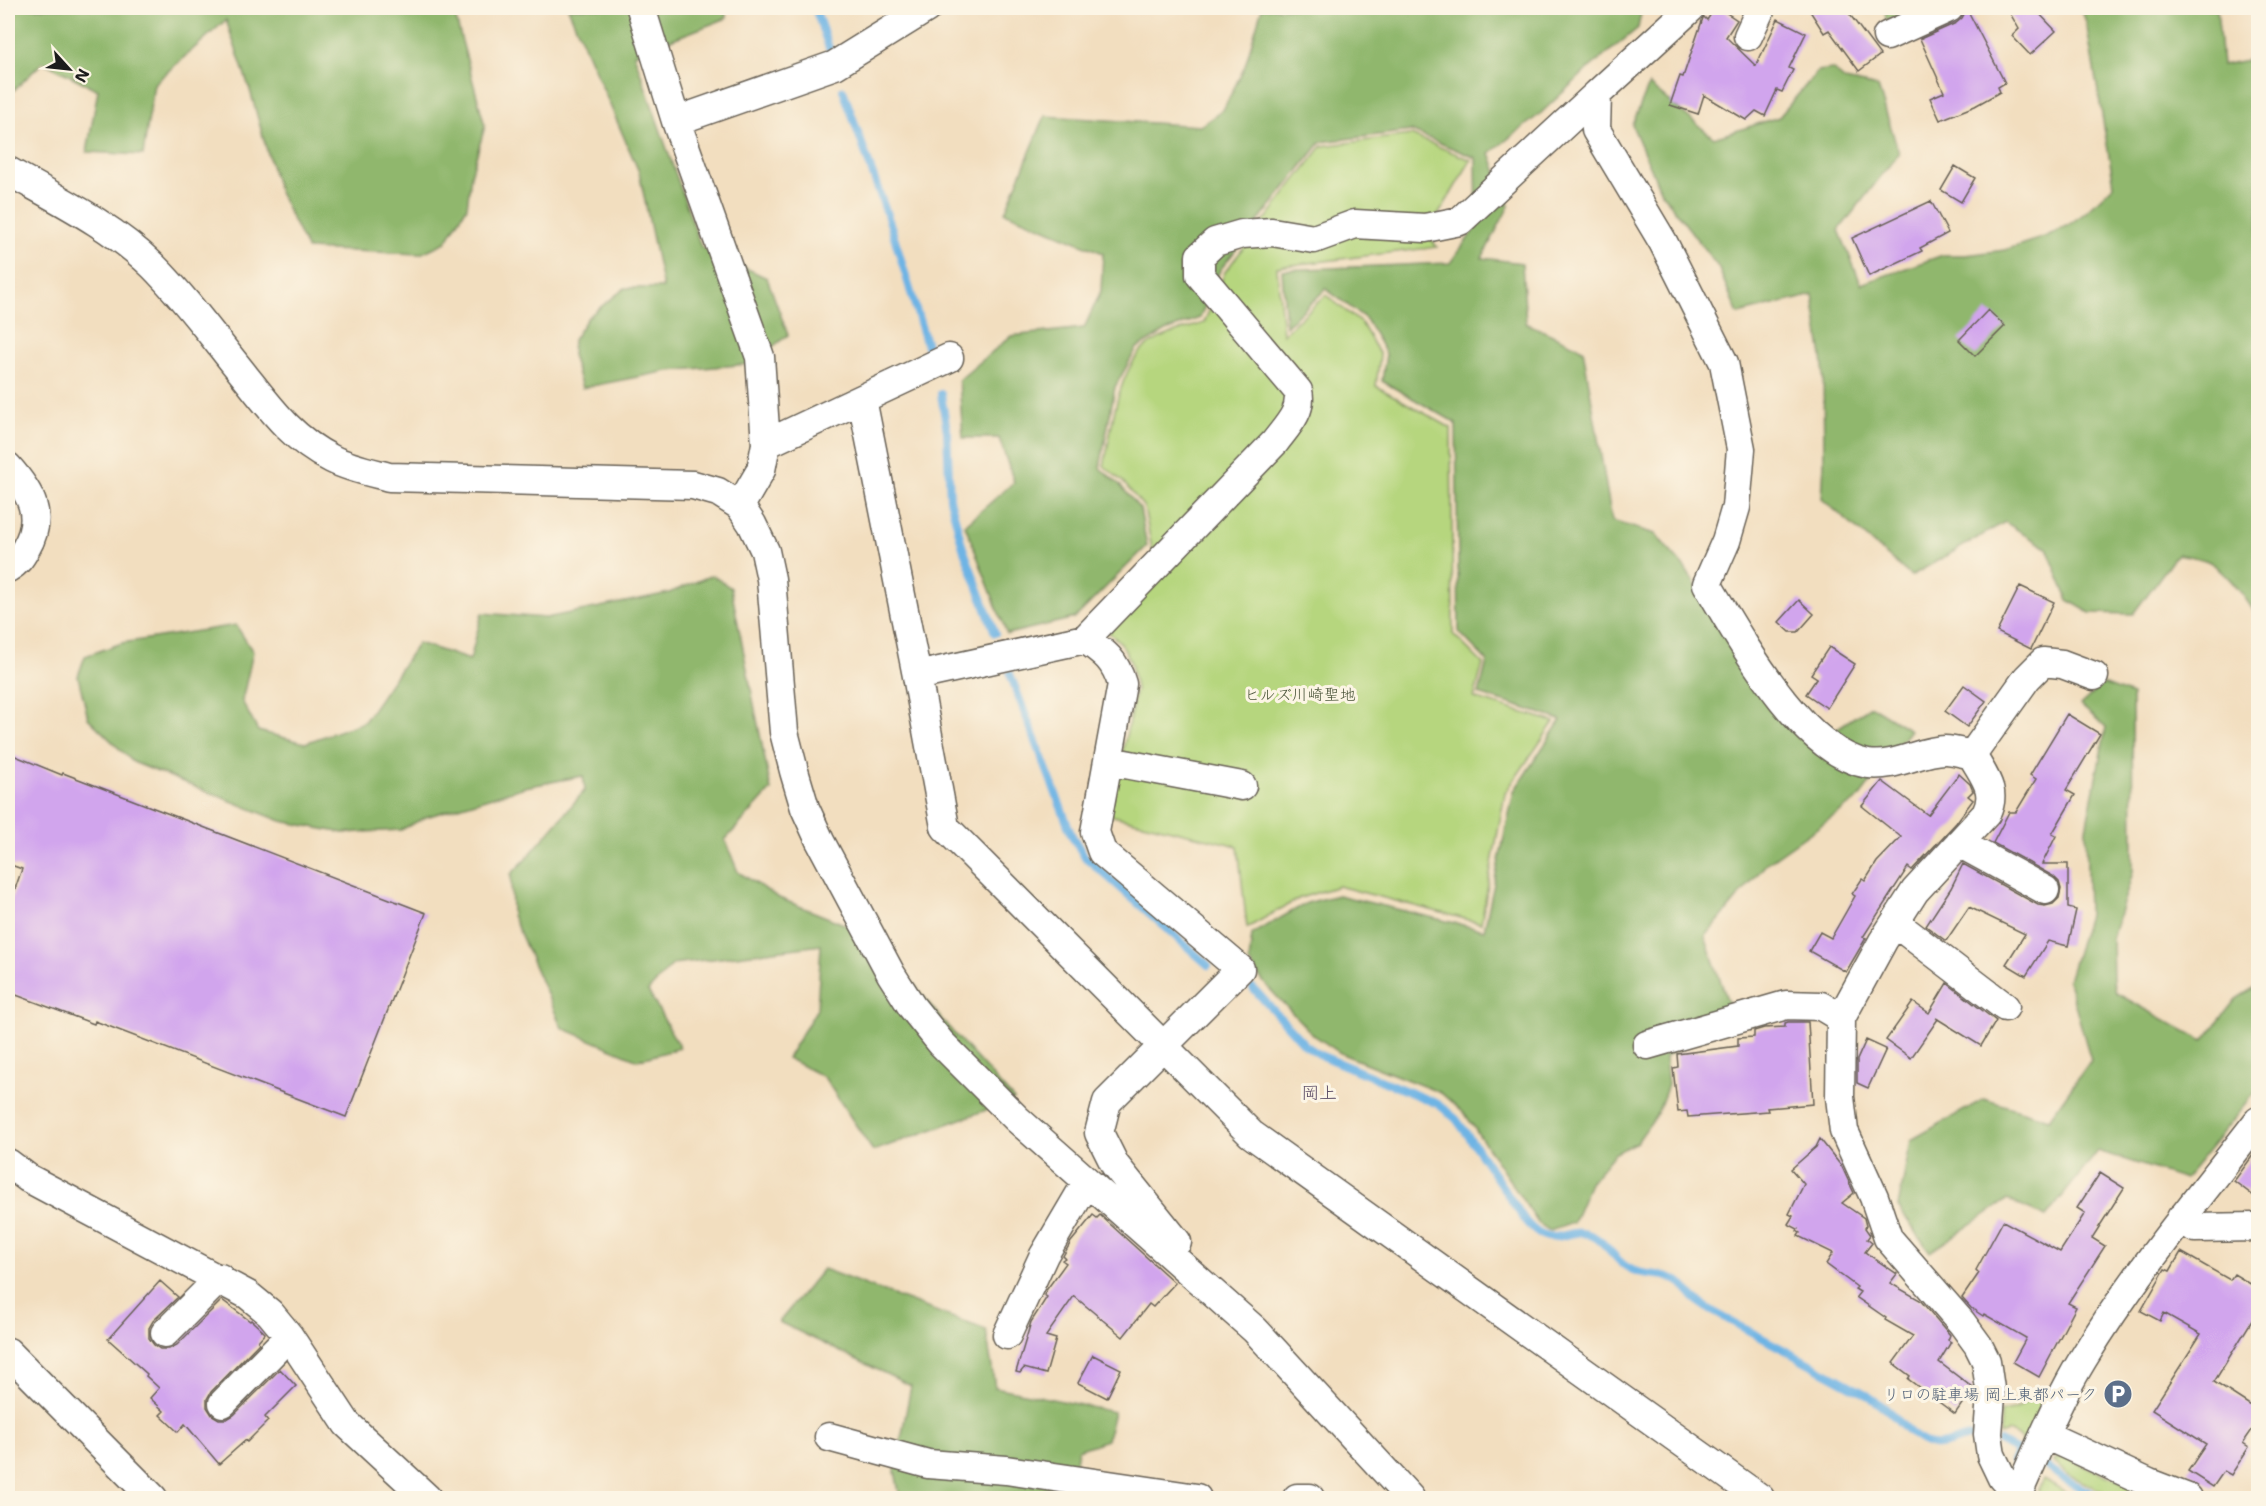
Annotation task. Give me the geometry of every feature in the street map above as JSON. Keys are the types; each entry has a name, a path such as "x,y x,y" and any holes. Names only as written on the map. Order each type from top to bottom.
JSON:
{"street":[{"path":"640,8 676,121 760,357 766,444 761,470 740,506"},
{"path":"676,121 835,65 927,8"},
{"path":"917,676 1085,639 1275,441 1294,416 1300,401 1298,391 1200,275 1200,256 1215,242 1242,234 1272,232 1314,239 1355,224 1425,228 1460,221 1691,8"},
{"path":"1748,36 1761,8"},
{"path":"1887,36 1949,8"},
{"path":"1597,94 1596,130 1663,242 1724,363 1741,449 1736,507 1726,542 1707,584 1755,663 1782,700 1816,735 1834,748 1850,758 1867,764 1882,765 1944,750 1972,755"},
{"path":"8,171 106,229 151,264 181,295 284,425 306,443 333,459 360,470 389,477 693,485 718,492 740,506 765,551 771,579 784,732 806,808 820,841 886,966 912,1007 941,1043 979,1083 1255,1330 1410,1498"},
{"path":"766,444 949,358"},
{"path":"862,399 945,827 1251,1134 1760,1498"},
{"path":"8,467 22,483 36,515 33,537 18,562 8,568"},
{"path":"1085,639 1104,652 1117,667 1122,684 1095,832 1102,852 1239,969 1107,1102 1099,1133 1115,1165 1165,1228 1186,1250 1176,1261"},
{"path":"1972,755 2027,678 2043,662 2062,664 2094,676"},
{"path":"1972,755 1992,792 1991,805 1986,814 1915,891 1894,923 1841,1018 1840,1097 1844,1131 1874,1197 1888,1238 1962,1323 1986,1361 1991,1396 1988,1434 1991,1455 2002,1478 2009,1484 2030,1468 2082,1361 2145,1264 2181,1218 2255,1133"},
{"path":"1109,761 1242,786"},
{"path":"1959,843 2045,890"},
{"path":"1894,923 2005,1007"},
{"path":"1647,1045 1786,1005 1821,1006 1841,1018"},
{"path":"8,1163 28,1178 220,1278 255,1301 270,1313 289,1336 347,1424 427,1498"},
{"path":"1007,1335 1044,1255 1087,1182"},
{"path":"2181,1218 2195,1228 2259,1228"},
{"path":"165,1333 220,1278"},
{"path":"223,1403 289,1336"},
{"path":"8,1352 153,1498"},
{"path":"829,1437 928,1464 1006,1470 1197,1498"},
{"path":"2030,1468 2149,1483 2188,1498"},
{"path":"1297,1498 1310,1498"}],"green space":[{"path":"8,8 453,8 485,126 471,175 467,207 446,242 420,254 307,249 278,190 250,90 226,20 154,84 143,155 87,152 98,90 43,62 8,96"},
{"path":"568,8 724,8 727,18 634,54 701,247 767,278 788,335 750,364 668,371 582,388 572,355 573,340 588,317 625,288 663,288 639,172"},
{"path":"1262,8 1642,8 1638,28 1588,69 1540,114 1490,153 1509,206 1482,258 1522,263 1526,323 1583,349 1612,521 1655,534 1685,568 1736,650 1815,743 1871,706 1910,730 1858,799 1766,864 1705,937 1734,1019 1665,1057 1668,1085 1657,1114 1637,1142 1614,1154 1590,1183 1573,1223 1550,1231 1538,1223 1465,1114 1441,1093 1342,1054 1312,1034 1265,984 1249,962 1252,934 1307,903 1338,895 1484,930 1514,791 1561,720 1479,694 1487,661 1459,632 1456,423 1382,381 1386,354 1366,319 1326,289 1286,326 1282,270 1450,263 1477,226 1476,158 1411,131 1321,142 1220,270 1200,318 1166,331 1137,348 1115,387 1100,468 1120,485 1140,509 1147,546 1075,618 1007,634 965,525 1014,482 999,438 963,438 959,380 1011,336 1084,328 1101,291 1103,253 1005,212 1045,116 1200,126 1223,110 1245,66"},
{"path":"1885,8 1917,8 1886,21"},
{"path":"2081,8 2217,8 2222,65 2258,58 2258,618 2242,594 2220,569 2205,560 2177,554 2133,614 2090,613 2068,600 2047,548 2005,522 1911,576 1822,499 1823,365 1813,295 1738,314 1718,267 1661,192 1632,125 1649,85 1714,138 1779,117 1818,71 1832,69 1845,80 1878,87 1899,153 1839,230 1861,284 1943,255 1966,255 2005,250 2047,236 2068,225 2085,213 2114,185 2086,22"},
{"name":"ヒルズ川崎聖地","path":"1411,135 1471,160 1427,234 1437,247 1277,267 1283,334 1326,295 1362,324 1380,355 1376,386 1451,428 1453,634 1483,664 1474,698 1554,722 1505,793 1481,923 1338,886 1300,898 1247,928 1238,846 1109,815 1136,689 1131,663 1121,643 1108,632 1157,575 1144,507 1123,482 1104,466 1112,421 1125,376 1141,351 1161,338 1204,323 1225,272 1322,146"},
{"path":"712,575 731,588 771,790 725,840 738,872 779,898 859,930 899,965 943,1021 1014,1100 873,1151 824,1077 787,1058 817,1009 821,945 673,964 648,991 680,1048 638,1060 562,1028 512,915 511,874 585,790 583,776 525,787 426,817 401,830 343,833 281,821 133,762 88,718 78,676 85,656 122,643 236,625 253,652 242,701 258,731 305,743 364,722 418,643 470,660 482,613 546,618 669,593"},
{"path":"2103,684 2132,695 2133,872 2112,938 2113,982 2116,993 2203,1041 2236,999 2258,985 2258,1089 2185,1179 2098,1151 2046,1217 2007,1200 1930,1252 1898,1207 1911,1140 1984,1099 2049,1119 2091,1060 2068,981 2088,915 2086,829 2106,727 2080,705"},
{"path":"823,1269 986,1330 995,1387 1114,1412 1107,1440 1078,1450 1071,1488 1076,1498 900,1498 895,1471 911,1386 779,1322"},
{"path":"2033,1397 2046,1399 2023,1446 2020,1438 2008,1432 2000,1435 2001,1412 2013,1410"},
{"path":"2056,1458 2066,1458 2159,1498 2115,1498 2069,1475 2054,1461"},
{"path":"2044,1479 2075,1498 2035,1498"}],"building":[{"path":"1715,8 1719,8 1737,20 1726,37 1756,66 1778,19 1806,33 1789,68 1793,70 1782,92 1777,90 1765,116 1756,111 1746,120 1704,95 1698,114 1670,105 1680,76 1683,77 1703,18 1707,20"},
{"path":"1808,8 1845,8 1880,55 1859,71 1829,30 1824,33"},
{"path":"2007,8 2034,8 2056,31 2030,55 2012,36 2019,29"},
{"path":"1967,9 2005,83 1998,87 2000,92 1975,106 1940,120 1930,98 1944,92 1920,39 1956,23"},
{"path":"1955,166 1975,178 1961,202 1941,190"},
{"path":"1931,201 1948,233 1920,248 1922,251 1869,276 1852,238"},
{"path":"1988,310 2005,326 1975,356 1959,340"},
{"path":"2020,586 2054,602 2031,649 1997,632"},
{"path":"1799,600 1814,614 1798,632 1790,632 1779,622"},
{"path":"1829,647 1855,664 1827,708 1806,694 1817,678 1811,674"},
{"path":"1964,685 1986,701 1967,727 1945,711"},
{"path":"2067,714 2100,734 2066,790 2075,795 2052,834 2056,836 2042,864 2068,864 2068,908 2076,910 2068,946 2048,941 2026,976 2006,964 2025,934 1969,907 1946,941 1926,926 1951,888 1963,864 2038,905 2053,904 2059,898 2061,889 2059,882 2053,876 1993,843 2009,812 2016,812 2036,779 2030,775"},
{"path":"8,753 426,913 346,1117 95,1021 94,1024 8,992 8,909 22,869 8,864"},
{"path":"1959,774 1970,784 1973,791 1968,796 1973,800 1956,823 1912,870 1908,867 1863,937 1866,938 1846,972 1809,951 1820,932 1831,938 1855,896 1852,894 1862,879 1865,881 1877,862 1901,837 1862,806 1882,781 1928,815"},
{"path":"1947,983 1996,1021 1981,1046 1938,1019 1911,1058 1886,1040 1913,1002 1929,1013"},
{"path":"1808,1022 1813,1104 1767,1108 1768,1111 1688,1117 1687,1111 1678,1112 1673,1068 1678,1067 1677,1054 1738,1046 1738,1038 1754,1037 1754,1031 1785,1027 1785,1023"},
{"path":"1866,1040 1886,1049 1868,1088 1857,1083 1857,1060"},
{"path":"1820,1139 1842,1167 1854,1193 1842,1203 1864,1218 1865,1228 1870,1235 1867,1239 1872,1243 1865,1252 1897,1274 1890,1283 1920,1300 1950,1335 1948,1340 1951,1342 1939,1362 1973,1388 1955,1414 1908,1379 1910,1376 1893,1363 1913,1336 1885,1320 1886,1318 1856,1297 1860,1292 1855,1289 1857,1287 1826,1264 1833,1253 1798,1236 1800,1233 1798,1229 1788,1224 1793,1216 1789,1214 1804,1184 1791,1169 1816,1147"},
{"path":"2259,1147 2259,1200 2234,1181"},
{"path":"2100,1173 2124,1188 2092,1238 2105,1246 2068,1303 2076,1307 2039,1377 2013,1362 2026,1338 1984,1314 1983,1316 1962,1298 1979,1273 1976,1270 2003,1221 2060,1252 2085,1213 2077,1208"},
{"path":"1093,1215 1097,1218 1100,1215 1175,1283 1153,1307 1149,1304 1123,1337 1074,1296 1046,1336 1056,1339 1046,1374 1024,1368 1020,1373 1016,1372 1031,1322 1047,1297 1044,1295 1047,1289 1066,1263 1062,1260 1065,1258 1063,1256 1071,1242"},
{"path":"2181,1252 2230,1280 2234,1274 2259,1289 2259,1309 2214,1382 2259,1411 2259,1420 2243,1443 2249,1447 2231,1475 2224,1471 2213,1487 2188,1471 2206,1444 2152,1410 2201,1334 2164,1313 2160,1321 2141,1311 2165,1269 2170,1271"},
{"path":"160,1281 178,1297 153,1321 149,1328 149,1338 160,1349 169,1349 177,1345 222,1300 265,1333 258,1341 259,1343 211,1392 207,1399 207,1407 212,1415 219,1419 227,1419 234,1415 280,1369 296,1386 265,1417 268,1421 247,1442 246,1440 219,1464 185,1424 178,1432 160,1415 164,1411 150,1398 159,1388 108,1339"},
{"path":"1093,1355 1121,1369 1107,1398 1078,1383"}],"waterway":[{"path":"815,8 829,48"},
{"path":"843,90 890,223 931,359"},
{"path":"941,394 947,431 950,499 963,548 995,633"},
{"path":"1010,674 1072,836 1084,856 1208,965"},
{"path":"1253,988 1305,1045 1322,1056 1438,1104 1456,1119 1526,1222 1536,1232 1553,1238 1575,1233 1593,1236 1622,1264 1633,1270 1673,1279 1714,1312 1866,1394 1885,1408 1912,1435 1925,1443 1943,1445 1975,1436"},
{"path":"2000,1442 2028,1456"},
{"path":"2013,1461 2018,1451"},
{"path":"2039,1461 2068,1481 2100,1498"}],"place":[{"name":"リロの駐車場 岡上東都パーク","path":"2118,1394"}],"district":[{"name":"岡上","path":"1319,1093"}]}
